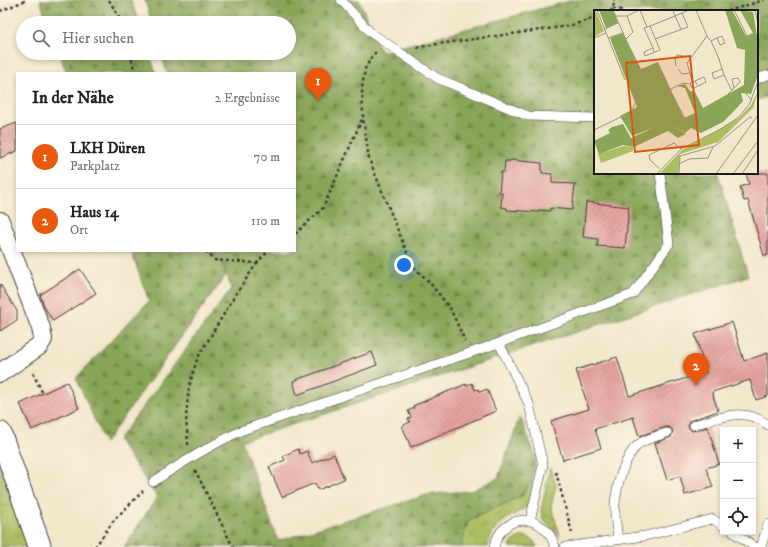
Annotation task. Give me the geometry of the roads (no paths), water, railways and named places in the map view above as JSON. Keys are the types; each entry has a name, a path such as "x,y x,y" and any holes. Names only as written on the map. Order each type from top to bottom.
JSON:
{"street":[{"path":"0,221 41,328 43,339 39,346 0,373"},
{"path":"0,433 40,547"}],"lane":[{"path":"341,0 370,32 437,78 528,116 594,118"},
{"path":"758,79 768,76"},
{"path":"153,482 189,457 218,441 244,430 633,294 669,244 660,174"},
{"path":"499,342 529,404 543,465 530,521"},
{"path":"694,425 732,414 743,414 754,417 768,425"},
{"path":"618,540 615,504 624,466 633,450 640,443 667,433"},
{"path":"565,547 645,536 713,519 720,524"},
{"path":"494,547 497,537 503,529 511,523 520,520 540,524 547,530 553,539 555,547"},
{"path":"761,547 768,524"},
{"path":"737,535 755,547"}],"place":[{"name":"LKH Düren","path":"318,101"},
{"name":"Haus 14","path":"696,386"}]}
